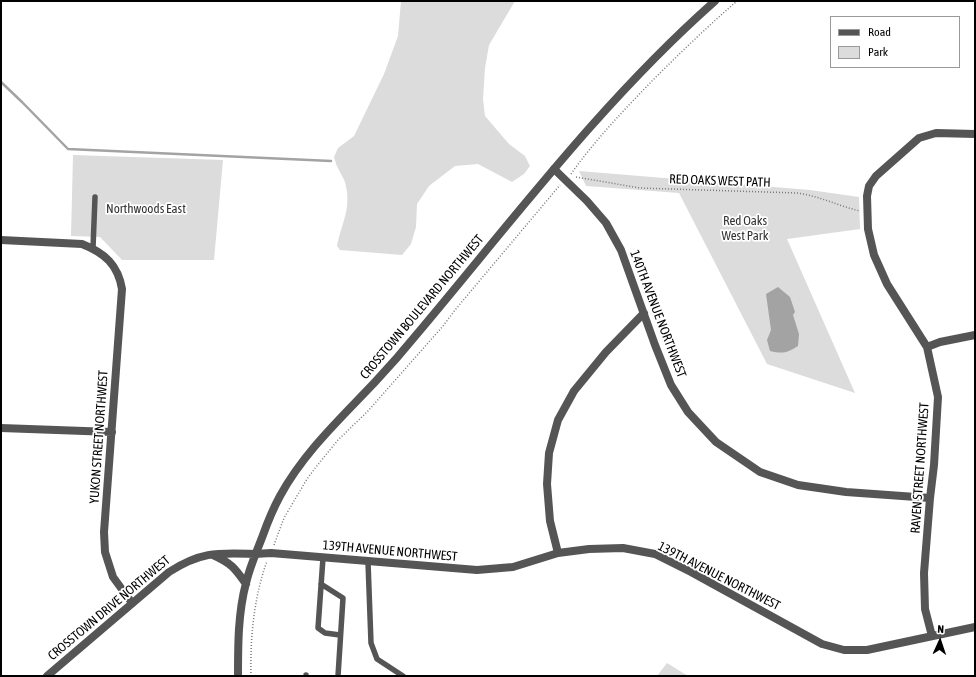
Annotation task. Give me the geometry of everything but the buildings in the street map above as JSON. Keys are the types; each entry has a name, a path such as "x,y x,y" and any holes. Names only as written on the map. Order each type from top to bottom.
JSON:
{"street":[{"name":"CROSSTOWN BOULEVARD NORTHWEST","path":"238,676 240,614 246,584 255,554 270,514 279,497 302,462 330,428 402,352 554,169 622,91 668,44 715,1"},
{"name":"RAVEN STREET NORTHWEST","path":"932,636 925,609 924,573 934,465 938,398 928,347 887,284 874,255 868,229 867,213 869,186 876,176 919,138 936,133 975,134"},
{"name":"140TH AVENUE NORTHWEST","path":"554,169 587,201 606,223 621,250 671,385 688,412 716,442 760,472 798,485 846,492 930,498"},
{"path":"1,240 82,244 93,248"},
{"name":"YUKON STREET NORTHWEST","path":"93,248 107,258 115,267 120,278 122,289 104,532 105,552 113,577 132,603"},
{"path":"558,553 550,521 547,484 549,453 558,420 574,391 606,352 644,313"},
{"path":"928,347 940,342 975,335"},
{"path":"1,428 112,432"},
{"name":"139TH AVENUE NORTHWEST","path":"255,554 271,553 477,570 513,567 558,553 590,549 623,548 655,554 704,579 822,644 844,650 867,650 975,627"},
{"path":"211,554 226,561 236,569 246,584"},
{"name":"CROSSTOWN DRIVE NORTHWEST","path":"47,676 169,572 184,562 211,554 255,554"}],"lane":[{"path":"93,248 95,197"},
{"path":"323,558 318,628 326,633 340,634"},
{"path":"368,562 371,644 377,659 403,676"},
{"path":"321,584 343,598 338,676"}],"path":[{"name":"RED OAKS WEST PATH","path":"737,1 719,16 637,97 610,126 576,166 572,173 579,179 604,181 640,188 810,195 840,206 867,213"},
{"path":"251,676 252,642 255,616 264,571 284,518 307,479 338,440 367,412 444,326 455,310 558,188"}],"green space":[{"path":"401,1 515,1 489,45 485,68 483,99 485,116 509,144 525,156 530,166 524,174 512,182 478,164 455,166 429,186 417,204 416,227 411,244 402,255 340,250 337,246 346,215 347,191 345,182 334,157 338,148 354,136 384,74 398,36"},
{"name":"Northwoods East","path":"73,155 223,160 214,260 122,260 100,237 71,236"},
{"name":"Red Oaks West Park","path":"579,171 810,190 859,197 860,229 787,239 855,393 767,364 679,193 586,186"},
{"path":"667,663 688,676 657,676"}],"shaded area":[{"path":"778,287 790,297 795,312 793,315 799,334 798,346 782,353 770,351 767,340 771,330 766,294"}],"waterway":[{"path":"1,82 68,149 331,161"}]}
